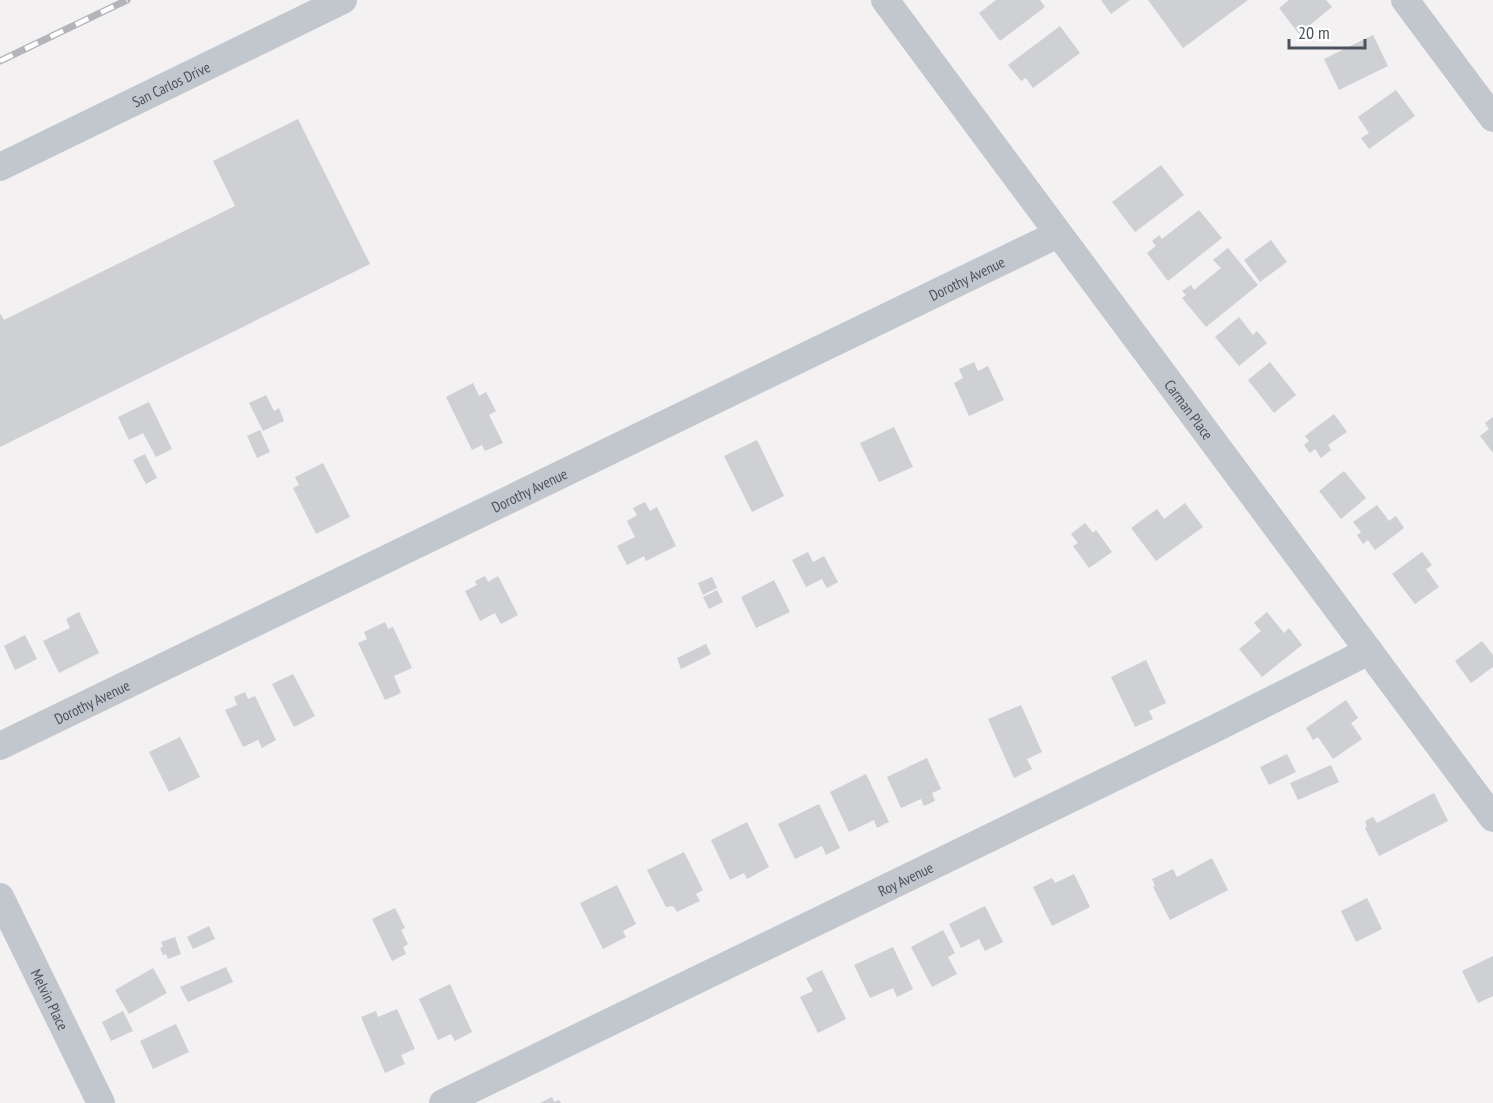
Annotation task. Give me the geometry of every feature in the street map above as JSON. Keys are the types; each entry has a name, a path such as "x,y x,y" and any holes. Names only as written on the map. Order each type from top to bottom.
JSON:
{"street":[{"name":"San Carlos Drive","path":"0,167 343,0"},
{"name":"Carman Place","path":"885,0 1493,818"},
{"path":"1405,0 1493,118"},
{"name":"Dorothy Avenue","path":"0,746 1058,234"},
{"name":"Roy Avenue","path":"443,1103 1215,729 1369,651"},
{"name":"Melvin Place","path":"0,897 101,1103"}],"building":[{"path":"996,0 1040,0 1045,7 1000,41 979,13"},
{"path":"1101,0 1130,0 1111,14"},
{"path":"1148,0 1248,0 1183,48"},
{"path":"1289,0 1326,0 1332,7 1299,34 1279,8"},
{"path":"1060,26 1080,53 1033,88 1026,78 1021,81 1008,65"},
{"path":"1373,35 1388,66 1339,90 1324,59"},
{"path":"1396,90 1415,116 1369,149 1361,138 1369,133 1358,117"},
{"path":"298,119 370,264 0,447 0,313 4,320 235,206 213,161"},
{"path":"1161,165 1184,195 1135,232 1112,202"},
{"path":"1199,210 1222,238 1168,281 1147,253 1156,246 1152,241 1159,235 1162,239"},
{"path":"1271,240 1287,262 1260,282 1244,260"},
{"path":"1228,248 1258,285 1206,327 1182,298 1186,295 1182,291 1191,285 1194,290 1221,268 1213,260"},
{"path":"1239,317 1253,335 1257,331 1267,343 1239,366 1215,337"},
{"path":"974,362 978,371 988,366 1004,400 969,416 954,383 963,378 959,369"},
{"path":"1270,362 1296,395 1274,413 1248,380"},
{"path":"473,383 479,396 486,392 496,411 489,415 503,443 485,451 482,445 472,450 446,397"},
{"path":"266,395 274,411 279,408 284,421 263,431 249,403"},
{"path":"149,402 172,449 156,457 143,433 129,440 118,417"},
{"path":"1334,414 1347,432 1328,445 1331,450 1321,458 1315,449 1310,453 1304,445 1309,441 1305,436"},
{"path":"1493,417 1493,453 1480,436 1489,429 1485,423"},
{"path":"894,427 913,467 879,482 860,443"},
{"path":"260,430 270,452 257,458 247,436"},
{"path":"757,440 784,496 752,512 724,456"},
{"path":"145,454 157,478 146,484 133,460"},
{"path":"323,463 350,517 316,534 293,488 299,485 295,477"},
{"path":"1344,471 1366,498 1341,519 1319,491"},
{"path":"645,502 650,511 657,507 676,546 646,561 644,556 627,565 617,546 635,537 627,521 637,515 633,508"},
{"path":"1185,503 1203,527 1156,561 1131,528 1157,509 1164,519"},
{"path":"1377,505 1389,521 1396,516 1404,528 1375,550 1368,540 1363,544 1357,535 1361,532 1353,522"},
{"path":"1085,523 1093,533 1096,530 1112,552 1089,568 1073,546 1078,543 1071,534"},
{"path":"808,552 813,562 824,556 838,582 827,588 822,579 806,587 792,560"},
{"path":"1422,552 1432,565 1426,569 1439,587 1415,604 1392,574"},
{"path":"485,576 488,582 498,576 518,615 501,624 495,613 480,621 465,591 477,585 475,581"},
{"path":"712,577 717,588 703,595 698,583"},
{"path":"774,580 790,612 756,628 741,597"},
{"path":"717,590 723,602 709,609 703,597"},
{"path":"79,612 99,653 59,673 43,641 70,628 66,619"},
{"path":"1267,612 1284,633 1289,628 1302,645 1262,677 1239,649 1261,631 1254,623"},
{"path":"385,622 388,629 393,627 412,668 394,676 401,693 385,700 358,643 367,639 364,632"},
{"path":"25,635 37,659 15,670 4,646"},
{"path":"1482,641 1493,655 1493,667 1471,683 1455,661"},
{"path":"706,644 711,654 681,669 677,658"},
{"path":"1146,660 1166,703 1149,711 1153,719 1135,727 1111,677"},
{"path":"293,674 315,716 294,727 272,684"},
{"path":"245,692 248,699 255,696 276,740 262,748 258,740 243,747 225,710 237,705 234,697"},
{"path":"1346,700 1358,718 1351,723 1362,739 1333,759 1318,737 1313,740 1306,728"},
{"path":"1021,705 1042,752 1027,759 1032,769 1014,778 988,719"},
{"path":"180,737 200,777 169,792 149,752"},
{"path":"1287,754 1296,772 1269,785 1260,767"},
{"path":"927,758 941,789 932,793 935,801 924,806 921,799 901,808 887,777"},
{"path":"1331,765 1339,782 1298,800 1290,783"},
{"path":"866,774 889,822 877,828 874,820 849,832 830,792"},
{"path":"1434,793 1448,821 1379,856 1365,828 1367,826 1365,821 1373,817 1377,823"},
{"path":"819,804 840,848 826,855 822,846 795,859 778,824"},
{"path":"747,822 769,867 747,879 744,873 730,880 711,840"},
{"path":"684,852 703,890 696,894 700,901 677,912 673,906 666,907 647,870"},
{"path":"1212,858 1228,890 1170,920 1153,887 1155,886 1152,879 1173,869 1177,877"},
{"path":"1074,874 1090,907 1052,926 1033,887 1052,878 1055,883"},
{"path":"617,885 636,924 623,931 626,937 603,949 580,903"},
{"path":"1367,898 1382,929 1356,942 1341,911"},
{"path":"985,906 1003,942 985,951 979,939 961,948 949,924"},
{"path":"395,908 405,928 401,930 408,944 403,947 406,954 392,961 372,919"},
{"path":"209,926 215,939 193,949 187,937"},
{"path":"943,930 955,953 948,957 957,974 932,987 911,947"},
{"path":"175,937 181,954 168,959 160,948 163,947 161,942"},
{"path":"893,947 913,989 897,997 893,988 870,998 854,965"},
{"path":"1493,956 1493,996 1478,1003 1462,971"},
{"path":"226,967 233,982 188,1002 180,987"},
{"path":"153,968 167,993 129,1014 115,990"},
{"path":"822,970 846,1019 818,1033 800,997 813,991 806,978"},
{"path":"450,984 472,1032 455,1041 451,1034 438,1040 419,999"},
{"path":"397,1009 415,1049 401,1055 405,1064 385,1073 361,1017 376,1011 378,1017"},
{"path":"123,1011 133,1031 111,1041 102,1022"},
{"path":"176,1024 189,1052 153,1069 140,1041"},
{"path":"552,1097 554,1102 559,1100 561,1103 540,1103"}],"railway":[{"path":"0,61 127,0"}]}
